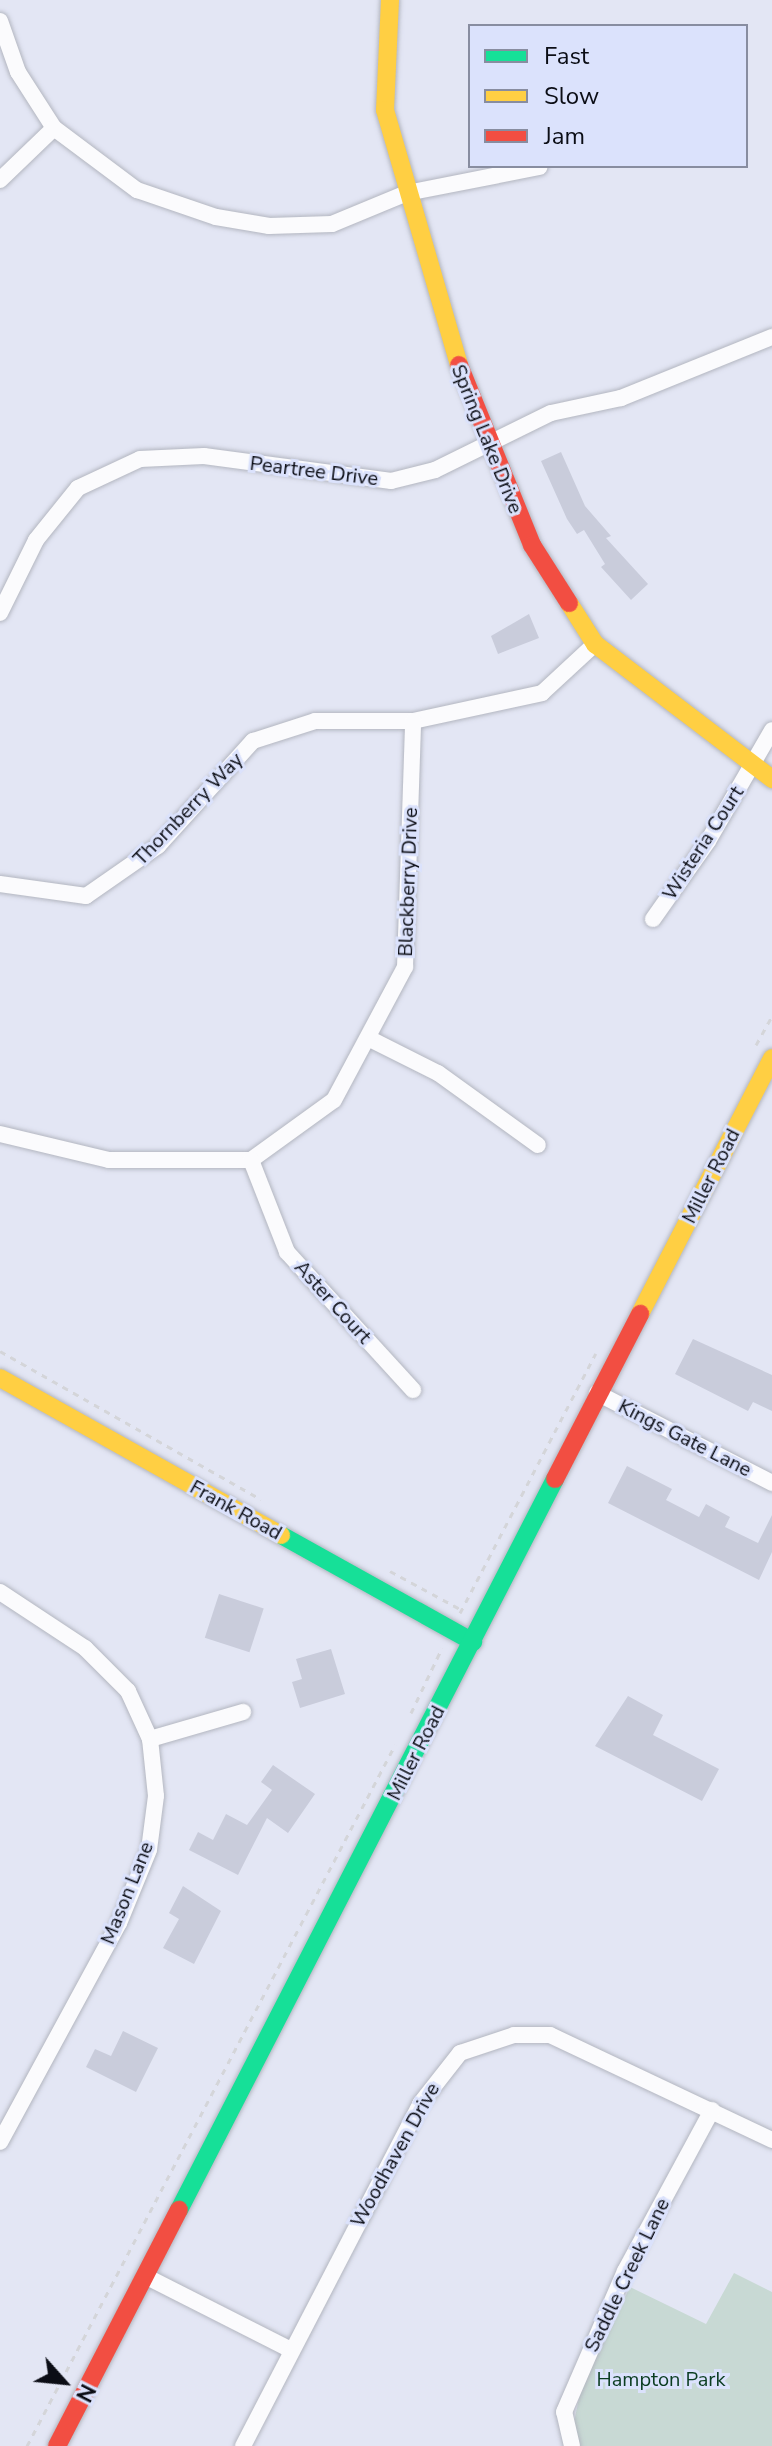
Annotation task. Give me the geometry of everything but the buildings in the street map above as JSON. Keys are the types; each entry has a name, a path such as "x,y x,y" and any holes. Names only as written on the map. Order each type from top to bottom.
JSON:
{"street":[{"name":"Spring Lake Drive","path":"390,0 385,110 442,324 485,443 532,545 595,644 772,779"},
{"path":"0,21 18,72 54,128 137,190 216,217 269,226 332,224 407,193 534,168"},
{"path":"0,180 54,128"},
{"name":"Peartree Drive","path":"0,613 36,540 78,488 140,459 204,456 391,481 435,470 551,413 621,398 772,337"},
{"name":"Thornberry Way","path":"0,884 86,896 158,846 253,741 315,721 413,721 542,693 595,644"},
{"name":"Blackberry Drive","path":"251,1160 334,1100 370,1039 405,967 413,721"},
{"name":"Wisteria Court","path":"653,919 753,767 772,730"},
{"path":"370,1039 438,1073 538,1145"},
{"name":"Miller Road","path":"57,2446 147,2277 473,1642 597,1393 772,1058"},
{"path":"0,1134 109,1160 251,1160"},
{"name":"Aster Court","path":"251,1160 287,1252 413,1390"},
{"name":"Frank Road","path":"0,1378 473,1642"},
{"name":"Kings Gate Lane","path":"597,1393 772,1483"},
{"name":"Mason Lane","path":"0,1592 85,1648 128,1691 150,1739 156,1796 149,1850 119,1923 0,2142"},
{"path":"150,1739 243,1712"},
{"name":"Woodhaven Drive","path":"243,2446 420,2104 460,2053 514,2035 550,2035 772,2140"},
{"name":"Saddle Creek Lane","path":"572,2446 564,2412 625,2271 712,2110"},
{"path":"147,2277 291,2350"}],"path":[{"path":"750,1058 772,1016"},
{"path":"407,1723 602,1341"},
{"path":"0,1351 267,1502"},
{"path":"385,1568 462,1610"},
{"path":"27,2446 398,1740"}],"green space":[{"name":"Hampton Park","path":"734,2273 772,2292 772,2446 580,2446 574,2422 582,2384 630,2287 706,2324"}],"traffic: fast":[{"path":"179,2210 555,1479"},
{"path":"281,1535 473,1642"}],"traffic: slow":[{"path":"390,0 385,110 459,365"},
{"path":"569,603 595,644 772,779"},
{"path":"640,1314 772,1058"},
{"path":"0,1378 281,1535"}],"traffic: jam":[{"path":"459,365 532,545 569,603"},
{"path":"555,1479 640,1314"},
{"path":"57,2446 179,2210"}]}
